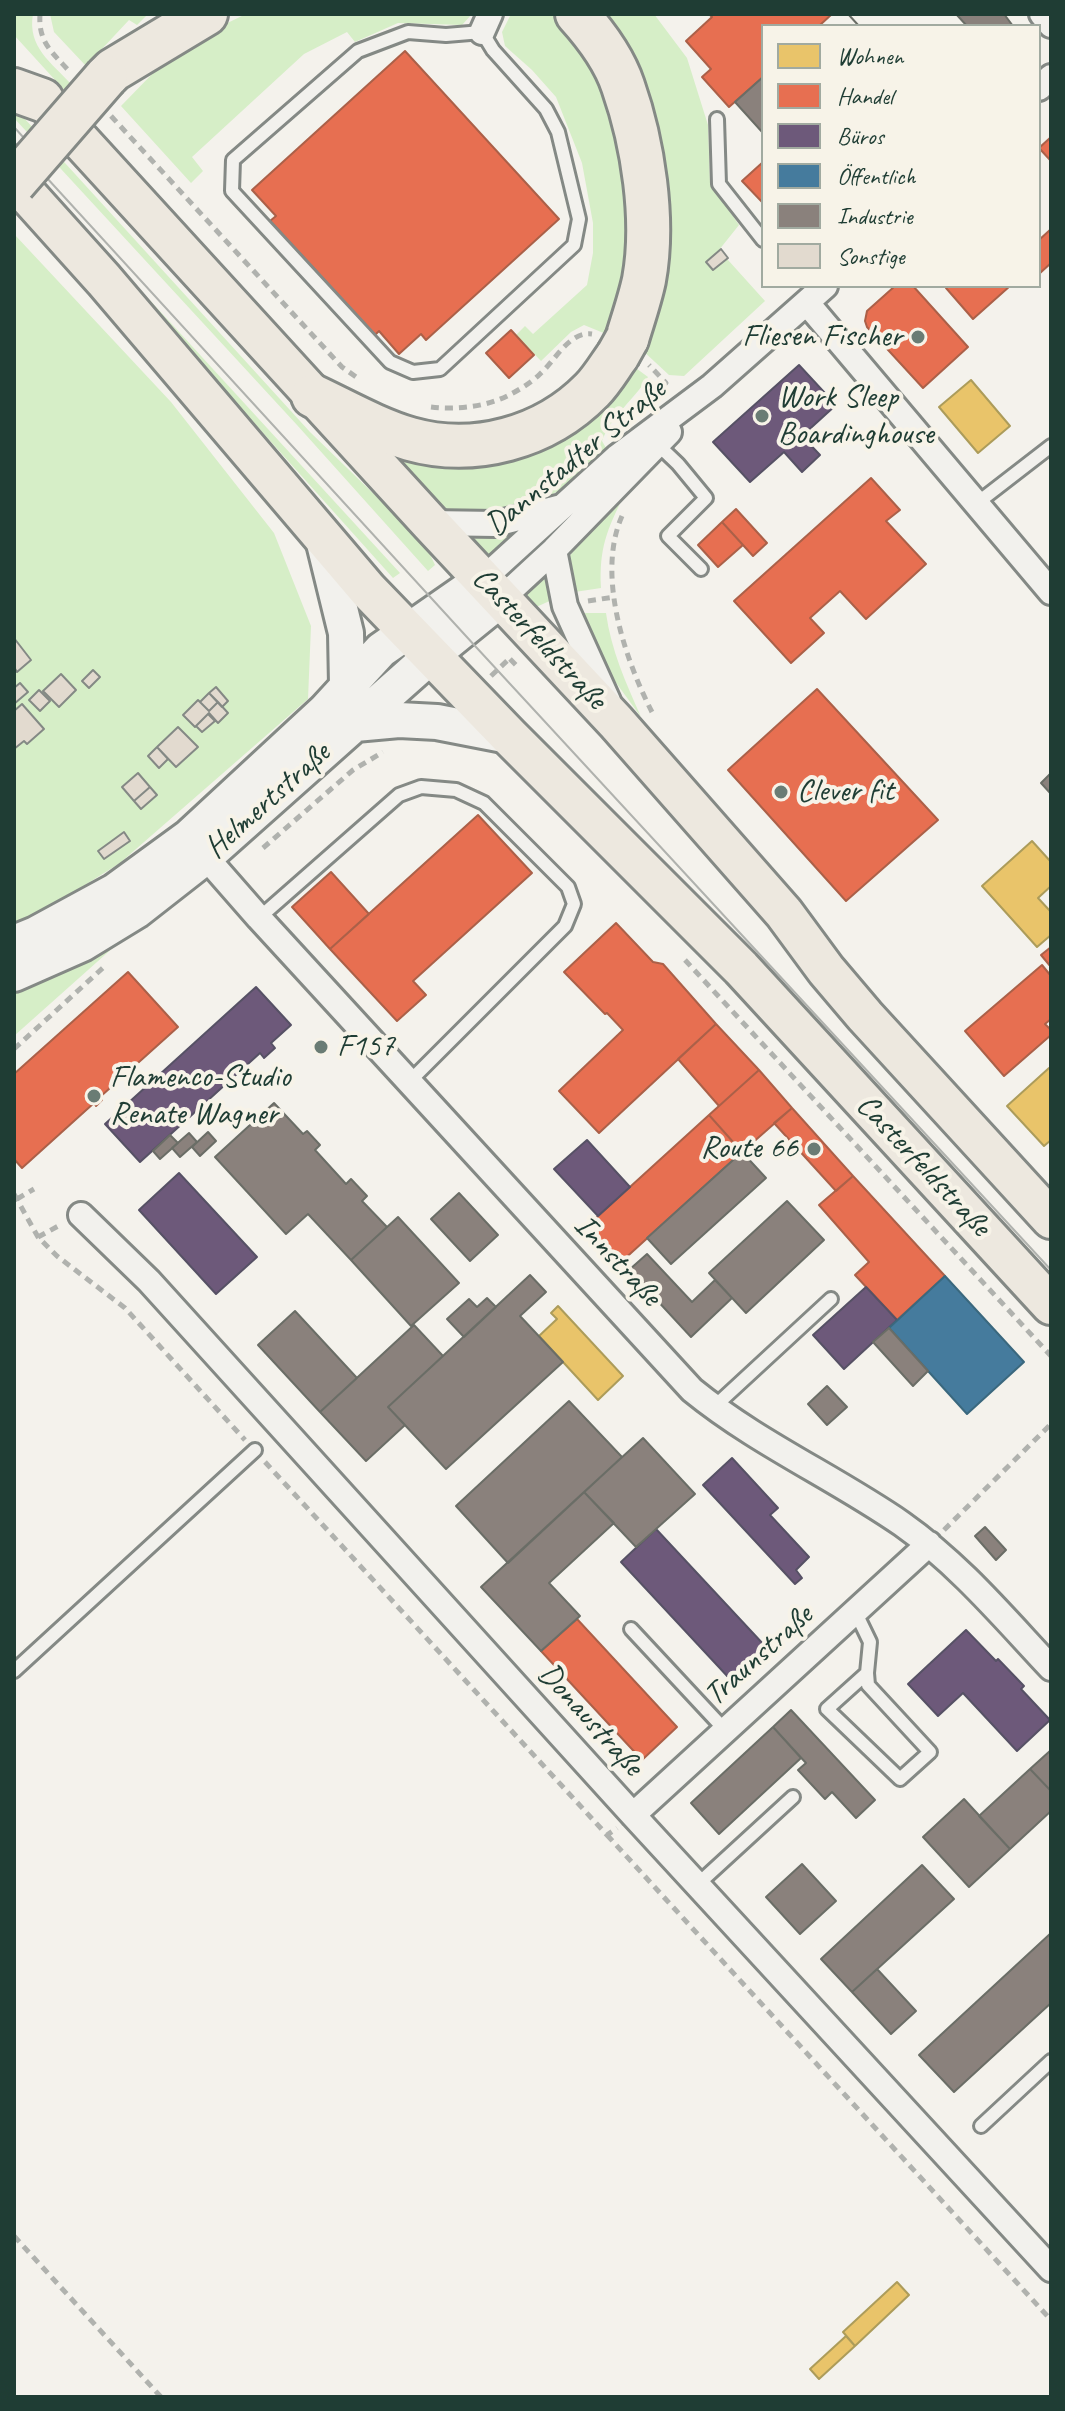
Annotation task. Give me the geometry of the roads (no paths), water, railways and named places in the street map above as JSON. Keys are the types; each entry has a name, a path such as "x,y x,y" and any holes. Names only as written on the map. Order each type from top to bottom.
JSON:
{"highway":[{"path":"14,181 66,84 206,14"},
{"path":"313,396 408,438 435,444 484,445 525,435 558,418 593,389 622,346 644,279 649,217 639,144 623,84 598,38 577,14"}],"main road":[{"name":"Casterfeldstraße","path":"66,84 313,396 616,722 784,913 865,1016 1051,1219"},
{"name":"Casterfeldstraße","path":"14,181 205,397 323,539 509,736 741,968 1051,1305"}],"street":[{"path":"66,84 169,14"},
{"path":"1042,14 1051,25"},
{"name":"Dannstadter Straße","path":"492,589 554,550 652,440 804,299 822,288"},
{"path":"804,299 1051,592"},
{"name":"Dannstadter Straße","path":"492,589 564,506 617,457 652,440"},
{"path":"430,523 496,524 564,506"},
{"path":"323,539 346,633 347,685"},
{"path":"554,550 565,606 616,722"},
{"name":"Helmertstraße","path":"14,974 82,944 136,911 205,857 355,724 420,643 492,589"},
{"name":"Helmertstraße","path":"14,943 115,891 205,857 347,685 381,650 420,643"},
{"path":"355,724 399,720 437,722 509,736"},
{"name":"Innstraße","path":"205,857 675,1372 714,1407 929,1544 962,1573 1051,1668"},
{"name":"Donaustraße","path":"81,1215 149,1281 633,1815 1051,2269"},
{"name":"Traunstraße","path":"633,1815 929,1544"}],"lane":[{"path":"486,23 493,50 546,109 558,132 579,219 574,245 440,369 413,372 390,362 232,191 233,160 358,51 408,32 446,35 486,23"},
{"path":"717,119 719,184 761,237"},
{"path":"652,440 678,464 706,498 668,536 701,569"},
{"path":"976,504 1051,446"},
{"path":"259,918 399,795 421,787 456,790 484,803 568,887 574,904 565,926 409,1082"},
{"path":"714,1407 831,1299"},
{"path":"14,1671 255,1450"},
{"path":"855,1611 870,1642 868,1685 930,1752 900,1779 827,1709 867,1673"},
{"path":"631,1629 725,1730"},
{"path":"697,1885 793,1797"},
{"path":"981,2126 1051,2061"}],"tram line":[{"path":"14,127 33,148"},
{"path":"14,142 1051,1270"}],"place":[{"name":"Fliesen Fischer","path":"918,337"},
{"name":"Work Sleep Boardinghouse","path":"762,416"},
{"name":"Clever fit","path":"781,792"},
{"name":"F157","path":"321,1047"},
{"name":"Flamenco-Studio Renate Wagner","path":"94,1096"},
{"name":"Route 66","path":"814,1149"}]}
